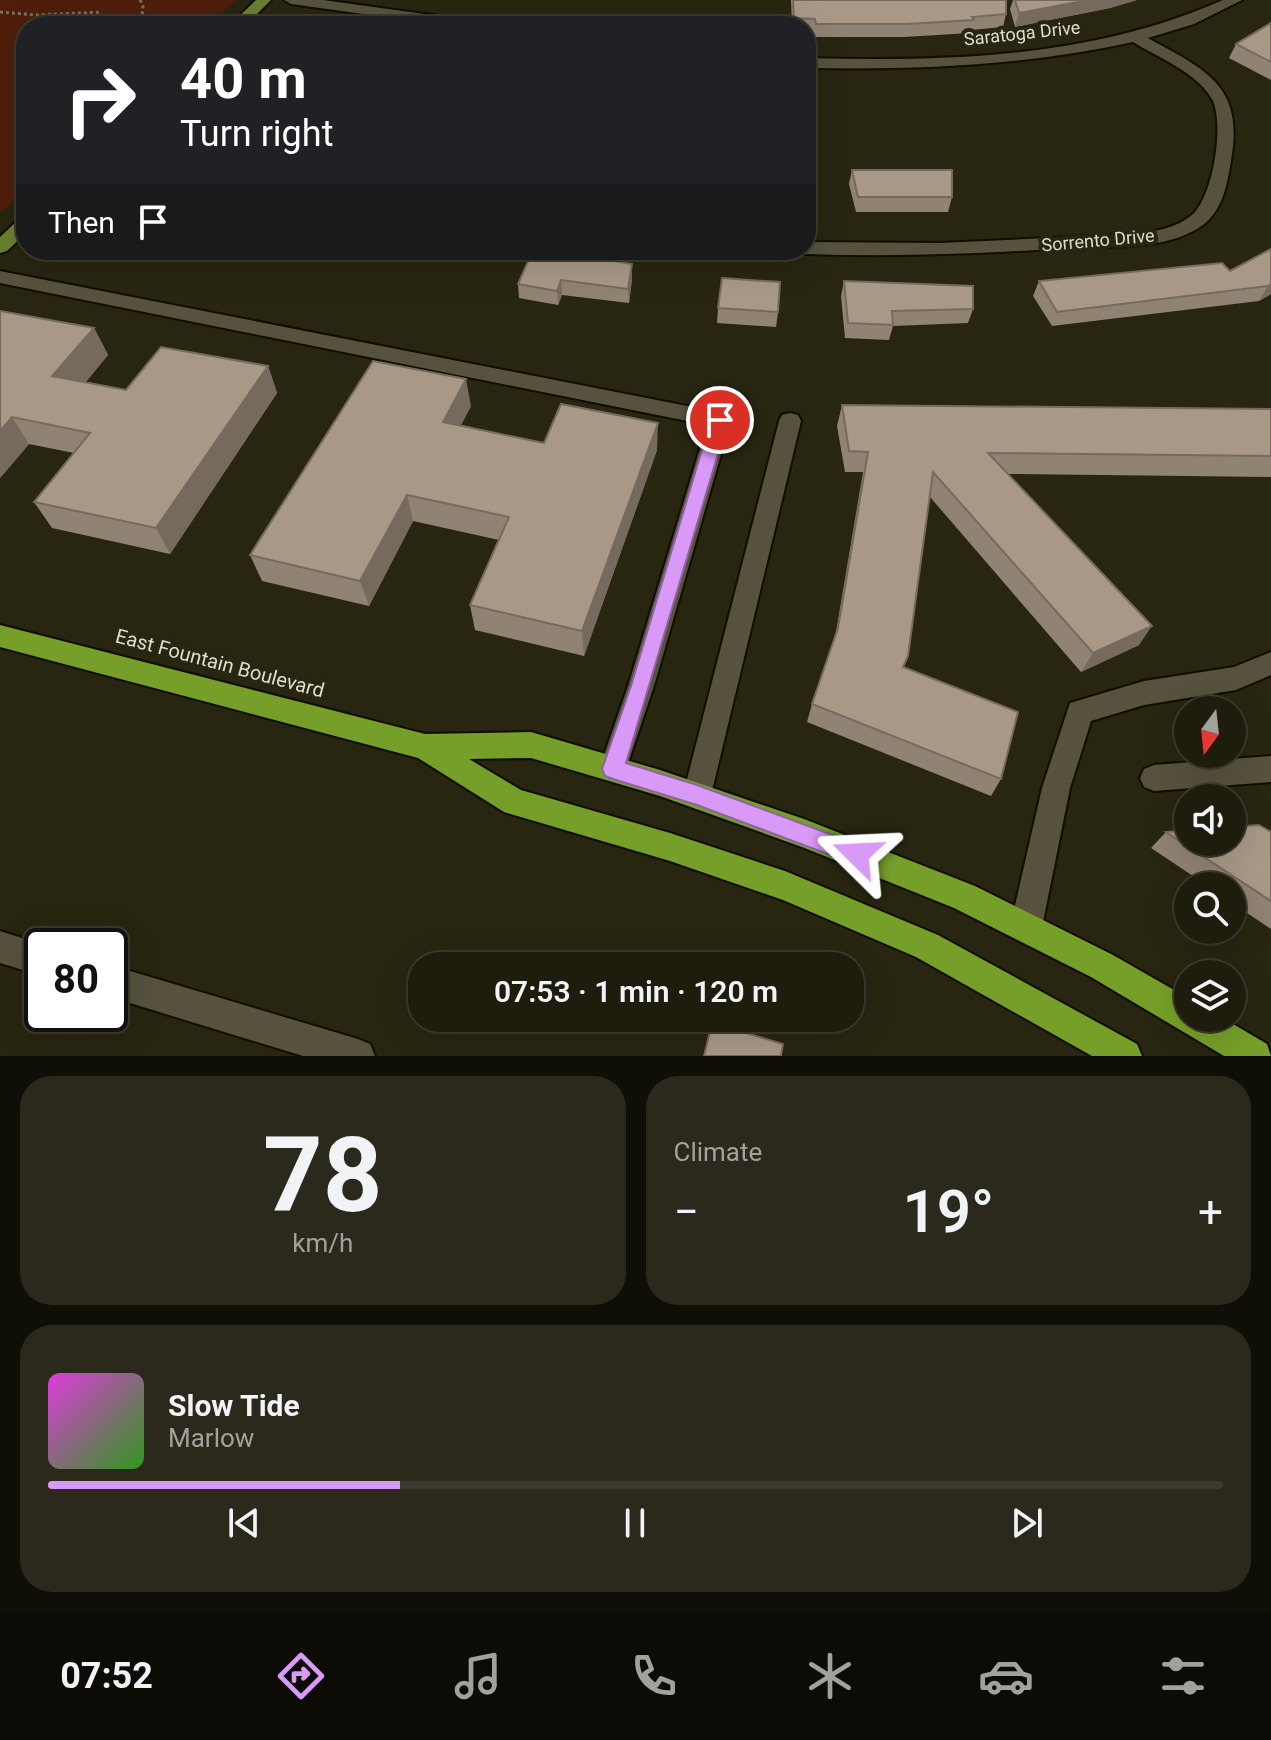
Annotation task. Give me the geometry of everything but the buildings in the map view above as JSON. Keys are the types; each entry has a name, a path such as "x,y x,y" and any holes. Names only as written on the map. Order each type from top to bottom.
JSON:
{"highway":[{"name":"East Fountain Boulevard","path":"0,636 425,747 531,745 697,795 964,897 1102,966 1174,1008"},
{"name":"East Fountain Boulevard","path":"425,747 514,802 670,847 785,886 927,946 1125,1056"},
{"name":"East Fountain Boulevard","path":"1215,1032 1255,1056"}],"main road":[{"path":"247,16 264,0"},
{"path":"0,247 16,232"}],"street":[{"path":"291,0 409,16"},
{"name":"Saratoga Drive","path":"816,63 993,58 1076,48 1173,26 1235,0"},
{"name":"Sorrento Drive","path":"816,248 962,250 1136,238 1168,233 1192,223 1208,210 1216,194 1227,126 1225,110 1218,94 1199,77 1133,36"},
{"path":"0,277 720,420 641,686 613,769"},
{"path":"697,795 790,421"},
{"path":"1026,927 1056,788 1080,712 1144,693 1236,678 1271,663"},
{"path":"1154,778 1271,769"},
{"path":"0,947 24,954"},
{"path":"128,986 358,1056"}],"path":[{"path":"0,12 36,15 102,12"}],"shaded area":[{"path":"0,0 236,0 218,16 16,16 16,199 0,213"}],"route":[{"path":"720,420 641,686 613,769 697,795 857,854"}]}
